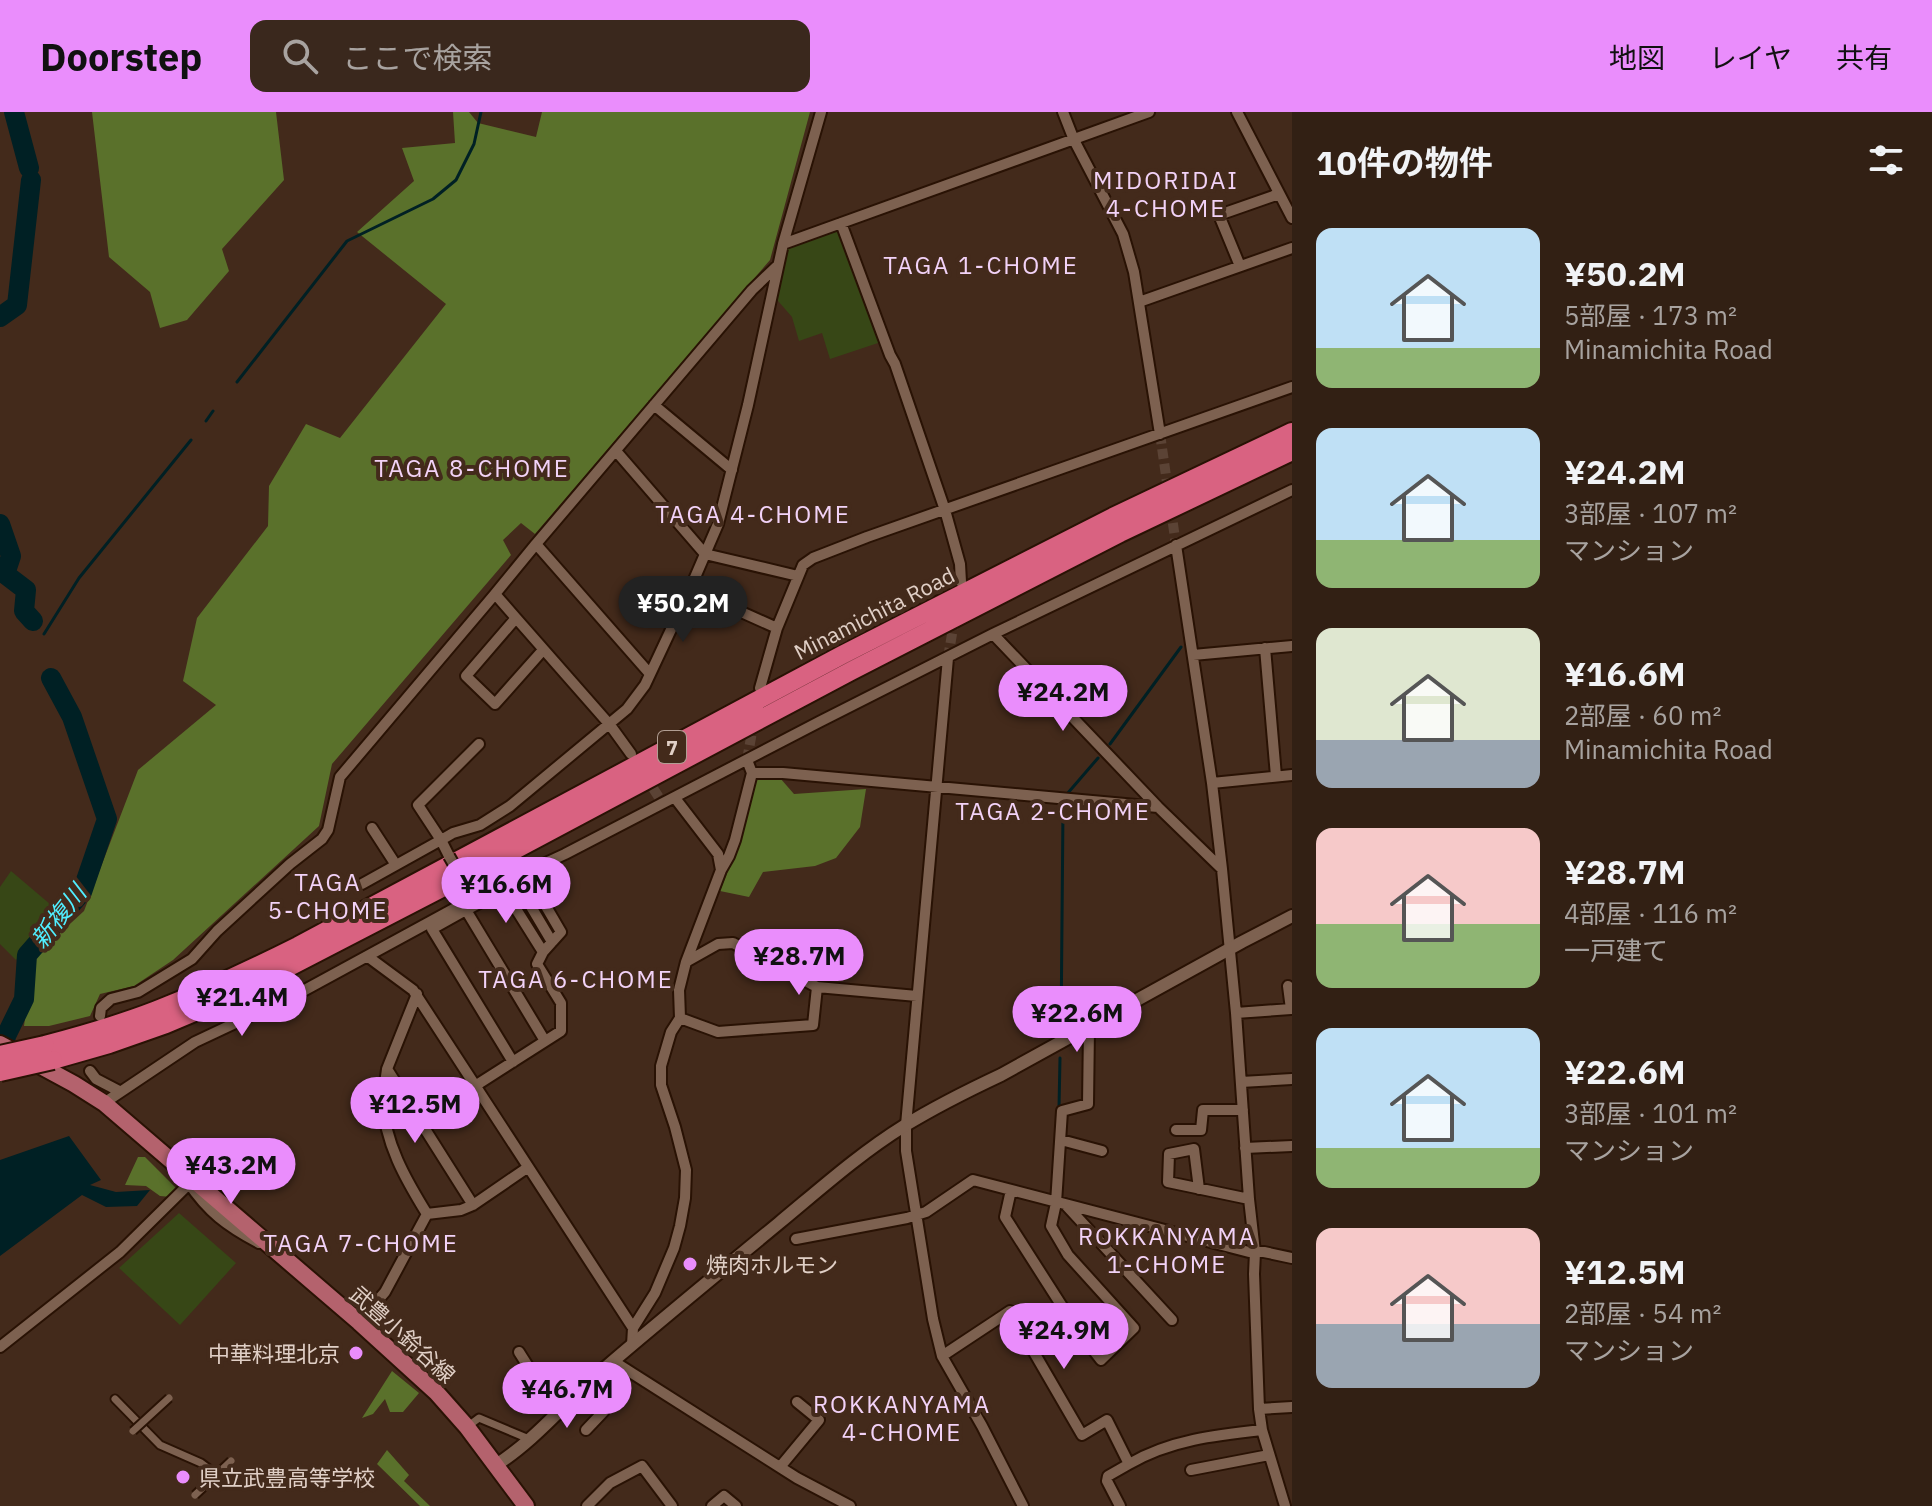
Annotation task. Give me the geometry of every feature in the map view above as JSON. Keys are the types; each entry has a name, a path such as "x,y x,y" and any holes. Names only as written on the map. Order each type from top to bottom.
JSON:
{"highway":[{"name":"Minamichita Road","path":"0,1072 228,980 298,946 857,648 1113,517 1292,432"},
{"name":"Minamichita Road","path":"3,1049 49,1052 109,1044 237,994 851,671 1120,533 1292,451"}],"main road":[{"name":"武豊小鈴谷線","path":"3,1049 104,1103 191,1182 359,1322 436,1392 467,1427 526,1506"}],"street":[{"path":"362,884 453,833 480,825 510,806 610,725 645,685 718,524 783,244 821,112"},
{"path":"1063,112 1074,140 1123,234 1134,272 1160,434"},
{"path":"783,244 1149,112"},
{"path":"1237,112 1292,218"},
{"path":"1240,266 1219,215 1279,194"},
{"path":"841,223 895,364 945,510 960,564 961,582"},
{"path":"1139,302 1292,248"},
{"path":"100,1016 101,1008 111,999 138,992 192,959 217,931 322,839 328,830 340,777 752,290 778,266"},
{"path":"760,688 777,628 798,576 803,565 813,558 1292,387"},
{"path":"654,405 732,470"},
{"path":"616,451 705,554 798,576"},
{"path":"104,1103 195,1042 303,991 473,898 565,854 993,634 1292,490"},
{"path":"536,544 650,674"},
{"path":"1176,545 1212,783 1230,949 1255,1252 1259,1409 1262,1430 1285,1506"},
{"path":"690,589 777,628"},
{"path":"495,594 610,725 631,754"},
{"path":"516,618 466,676 495,704 543,650"},
{"path":"993,634 1158,807 1222,869"},
{"path":"1193,655 1292,646"},
{"path":"1265,648 1276,776"},
{"path":"948,658 906,1151 933,1319 942,1356 1023,1506"},
{"path":"473,898 418,805 479,744"},
{"path":"632,1345 633,1328 655,1293 674,1248 685,1198 686,1170 661,1085 661,1066 671,1032 680,1018 679,990 686,962 735,840 752,773 747,760"},
{"path":"752,773 783,773 1158,807"},
{"path":"1212,783 1292,775"},
{"path":"675,798 718,854 721,870"},
{"path":"372,828 396,865"},
{"path":"475,1086 561,1031 561,1003 537,964 561,932 526,872"},
{"path":"513,1062 432,929 517,883 552,942"},
{"path":"504,890 543,952"},
{"path":"466,910 545,1041"},
{"path":"496,1465 558,1414 632,1345 842,1171 906,1125 1292,916"},
{"path":"686,962 718,944 733,943 817,987 917,996"},
{"path":"367,956 417,994 633,1328"},
{"path":"1236,1013 1291,1009 1288,986"},
{"path":"680,1018 718,1032 813,1025 817,987"},
{"path":"417,994 387,1069 383,1101 389,1138 402,1172 427,1214"},
{"path":"1011,1190 1005,1217 1074,1325 1101,1360 1134,1328 1068,1255 1051,1226 1061,1204 1062,1111 1088,1104 1089,1028"},
{"path":"387,1069 473,1205"},
{"path":"90,1071 96,1079 119,1091"},
{"path":"1241,1082 1292,1079"},
{"path":"1176,1130 1201,1130 1203,1110 1243,1110"},
{"path":"1061,1140 1102,1151"},
{"path":"1245,1148 1292,1146"},
{"path":"427,1214 461,1210 473,1205 527,1168"},
{"path":"796,1239 915,1216 926,1212 973,1180 1249,1252 1292,1258"},
{"path":"0,1347 120,1252 191,1182"},
{"path":"1199,1189 1249,1199"},
{"path":"1061,1204 1172,1320"},
{"path":"359,1322 385,1292 427,1214"},
{"path":"942,1356 1010,1311 1082,1435 1107,1420 1129,1464"},
{"path":"519,1352 558,1414"},
{"path":"613,1361 780,1467 850,1506"},
{"path":"586,1430 604,1411 606,1394 600,1372"},
{"path":"133,1431 169,1398"},
{"path":"115,1399 160,1445 201,1463 225,1481"},
{"path":"780,1467 819,1420 797,1402"},
{"path":"1259,1409 1292,1407"},
{"path":"467,1427 479,1418 529,1439"},
{"path":"1120,1506 1107,1481 1108,1476 1148,1453 1209,1435 1262,1430"},
{"path":"1191,1470 1269,1455"},
{"path":"195,1495 231,1461"},
{"path":"593,1503 610,1483 642,1466 672,1506"},
{"path":"712,1506 724,1496 736,1506"}],"green space":[{"path":"92,112 276,112 284,180 222,249 229,271 187,320 160,328 150,292 109,257"},
{"path":"453,112 469,112 478,123 536,137 542,112 810,112 770,260 535,534 521,523 503,540 511,555 332,764 319,826 173,960 134,986 100,994 90,1016 49,1026 24,1026 33,958 84,911 138,770 216,705 183,681 197,618 268,526 269,486 306,424 340,438 446,304 357,232 414,181 402,148 455,143"},
{"path":"841,223 884,341 830,359 822,333 799,341 792,317 772,294 783,244"},
{"path":"780,778 794,794 866,789 860,827 836,858 815,866 763,872 749,897 720,891 745,822 756,779"},
{"path":"11,871 57,910 16,960 0,944 0,887"},
{"path":"138,1157 145,1157 177,1189 171,1197 160,1196 146,1186 125,1185"},
{"path":"179,1213 236,1263 180,1325 119,1268"},
{"path":"392,1371 419,1393 403,1412 390,1412 385,1399 373,1414 362,1418"},
{"path":"387,1450 409,1475 404,1481 430,1506 420,1506 377,1464"}],"water":[{"path":"69,1136 101,1180 90,1185 116,1192 150,1190 137,1206 106,1207 82,1195 0,1256 0,1160"}],"waterway":[{"name":"新複川","path":"14,112 29,168"},
{"path":"237,382 347,241 433,199 456,180 474,144 481,112"},
{"name":"新複川","path":"0,317 17,305 31,180"},
{"path":"206,421 213,411"},
{"path":"44,634 79,578 191,440"},
{"name":"新複川","path":"0,524 11,556 5,574 26,590 24,611 33,621"},
{"path":"1110,744 1181,647"},
{"name":"新複川","path":"1,1064 6,1036 24,999 27,955 82,892 107,819 72,717 51,678"},
{"path":"1067,794 1098,758"},
{"path":"1061,1035 1063,809"},
{"path":"1059,1108 1060,1058"}],"tunnel":[{"path":"1160,434 1176,545"},
{"path":"948,658 955,616"},
{"path":"747,760 754,721"},
{"path":"645,776 662,802"}],"place":[{"name":"焼肉ホルモン","path":"690,1264"},
{"name":"中華料理北京","path":"356,1353"},
{"name":"県立武豊高等学校","path":"183,1477"}],"district":[{"name":"MIDORIDAI 4-CHOME","path":"1166,194"},
{"name":"TAGA 1-CHOME","path":"981,265"},
{"name":"TAGA 8-CHOME","path":"472,468"},
{"name":"TAGA 4-CHOME","path":"753,514"},
{"name":"TAGA 2-CHOME","path":"1053,811"},
{"name":"TAGA 5-CHOME","path":"328,896"},
{"name":"TAGA 6-CHOME","path":"576,979"},
{"name":"TAGA 7-CHOME","path":"361,1243"},
{"name":"ROKKANYAMA 1-CHOME","path":"1167,1250"},
{"name":"ROKKANYAMA 4-CHOME","path":"902,1418"}]}
